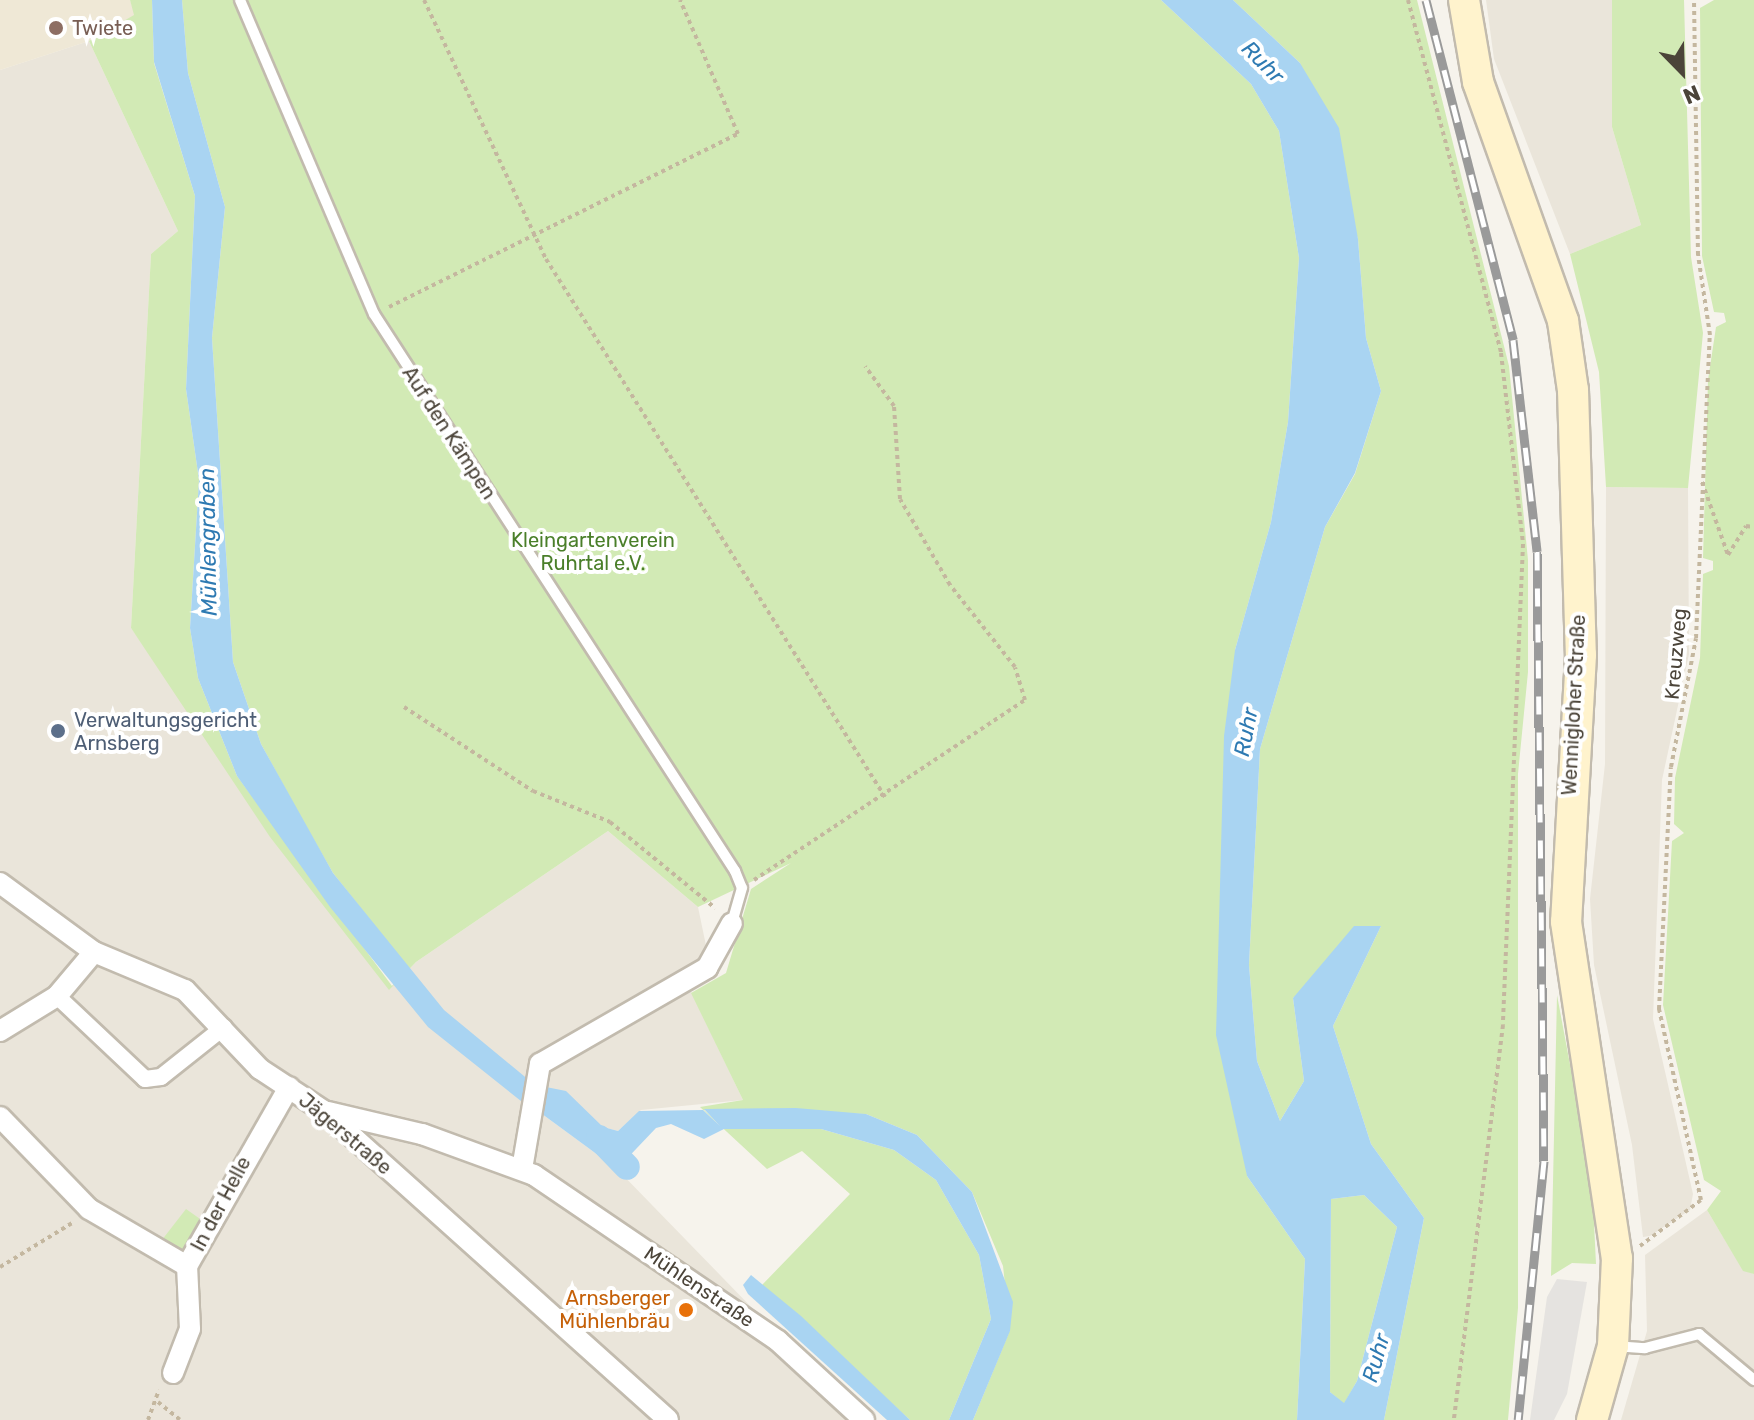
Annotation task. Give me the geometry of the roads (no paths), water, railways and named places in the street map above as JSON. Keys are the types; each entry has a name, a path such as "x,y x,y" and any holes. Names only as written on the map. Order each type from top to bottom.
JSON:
{"main road":[{"name":"Wennigloher Straße","path":"1464,0 1478,82 1553,289 1569,356 1581,655 1566,922 1617,1258 1613,1346 1592,1420"}],"street":[{"name":"Jägerstraße","path":"0,883 94,952 185,990 224,1027 260,1069 324,1111 668,1420"},
{"path":"522,1169 527,1115 535,1075 545,1058 715,962 732,923"},
{"path":"0,1031 57,996 94,952"},
{"path":"57,996 145,1079 161,1077 224,1027"},
{"name":"In der Helle","path":"173,1373 190,1329 187,1266 289,1087"},
{"name":"Mühlenstraße","path":"324,1111 522,1169 778,1341 864,1420"},
{"path":"0,1117 89,1209 187,1266"}],"lane":[{"name":"Auf den Kämpen","path":"240,0 374,314 742,888 732,923"},
{"path":"1613,1346 1645,1348 1699,1334 1754,1380"}],"water":[{"path":"152,0 182,0 188,73 225,207 212,338 233,662 261,744 333,873 444,1010 530,1081 526,1105 428,1027 330,907 237,776 198,678 190,628 199,480 186,389 195,196 154,62"},
{"name":"Ruhr","path":"1161,0 1233,0 1300,63 1339,128 1358,239 1366,338 1381,391 1355,473 1325,527 1260,749 1249,965 1257,1061 1280,1121 1304,1081 1293,998 1354,926 1381,926 1333,1026 1371,1144 1424,1218 1384,1420 1297,1420 1305,1259 1247,1176 1216,1035 1224,736 1235,650 1271,522 1288,422 1299,258 1279,131 1251,84","holes":["1364,1195 1397,1227 1357,1381 1344,1403 1330,1392 1331,1199"]},
{"path":"536,1085 566,1091 603,1127 618,1131 639,1111 703,1110 720,1126 704,1109 796,1108 866,1114 917,1135 972,1192 1013,1302 1010,1331 973,1420 949,1420 991,1319 979,1255 936,1180 894,1150 821,1129 724,1129 704,1139 671,1124 656,1128 617,1169 538,1111"},
{"path":"751,1275 801,1316 910,1420 887,1420 748,1294 743,1285"}],"waterway":[{"name":"Mühlengraben","path":"599,1138 627,1167"}],"railway":[{"path":"1426,0 1513,340 1537,552 1544,1161 1518,1420"}],"place":[{"name":"Twiete","path":"56,28"},
{"name":"Verwaltungsgericht Arnsberg","path":"58,731"},
{"name":"Arnsberger Mühlenbräu","path":"686,1310"}],"park label":[{"name":"Kleingartenverein Ruhrtal e.V.","path":"593,552"}]}
